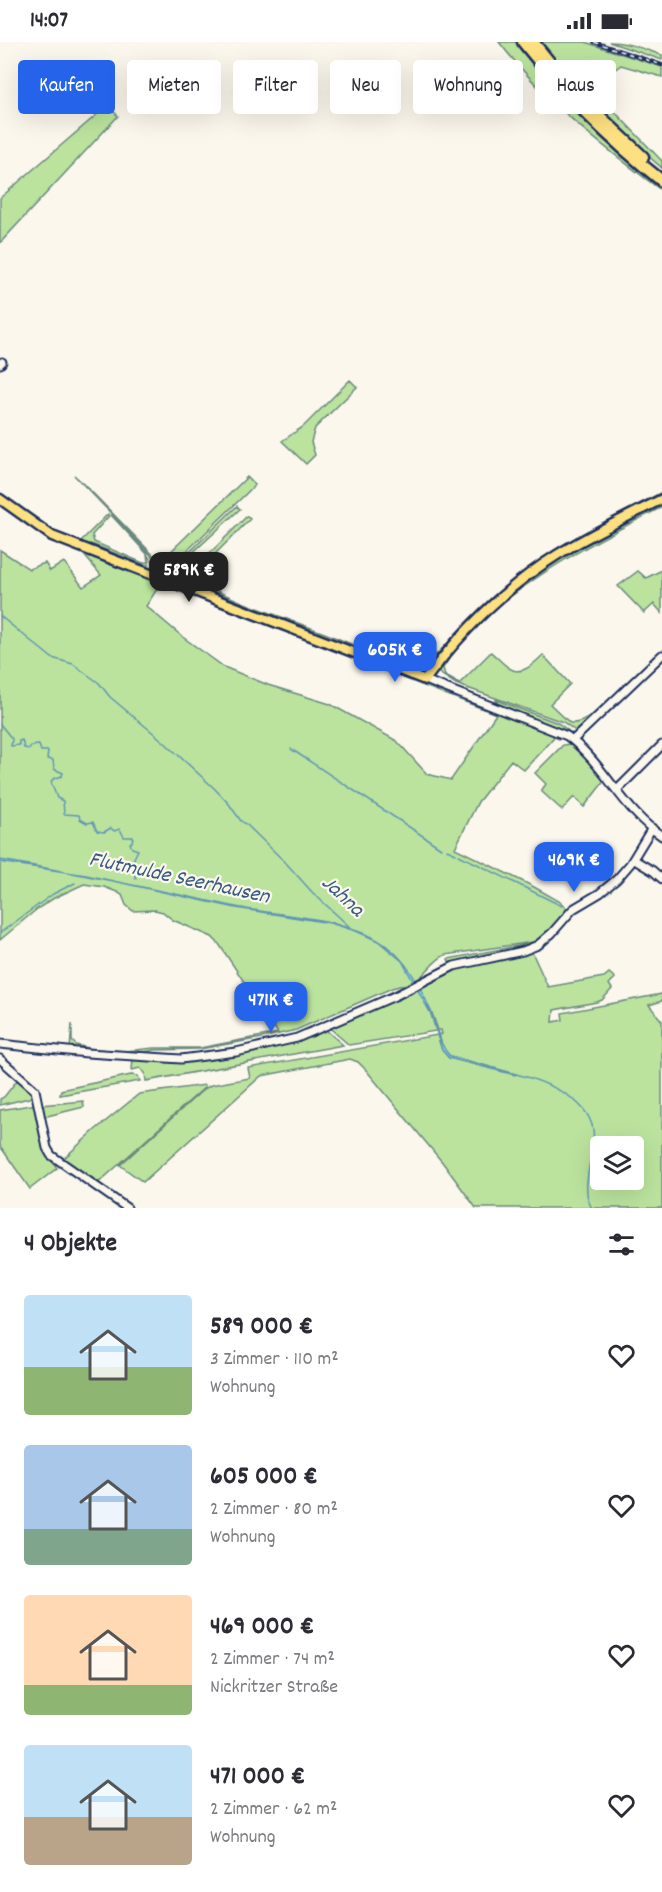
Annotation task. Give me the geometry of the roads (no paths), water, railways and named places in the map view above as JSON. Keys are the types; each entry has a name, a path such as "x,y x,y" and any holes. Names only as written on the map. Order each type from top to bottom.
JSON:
{"highway":[{"path":"523,42 597,126 662,181"},
{"path":"533,42 570,87 604,122 662,172"}],"main road":[{"path":"0,499 42,531 425,680 470,628 501,597 541,565 606,527 662,499"}],"street":[{"path":"573,740 662,656"},
{"path":"425,680 560,732 573,740 652,828 662,836"},
{"path":"617,790 662,745"},
{"path":"0,1044 126,1056 194,1059 278,1044 322,1028 459,964 534,947 552,933 573,909 617,879 633,859 652,828"},
{"path":"633,859 661,878"},
{"path":"0,1059 35,1090 47,1148 51,1155 127,1208"}],"water":[{"path":"0,860 30,865 72,873 0,862"},
{"path":"112,881 256,911 320,920 360,931 379,941 395,953 407,966 429,1007 441,1042 450,1056 516,1074 449,1058 442,1050 431,1014 402,961 378,941 330,923 236,908"}],"waterway":[{"name":"Jahna","path":"0,616 52,658 73,664 99,683 110,697 163,741 215,789 241,821 353,930"},
{"name":"Flutmulde Seerhausen","path":"0,724 12,739 11,746 19,745 19,741 22,740 24,748 30,749 30,746 39,745 41,751 48,751 47,759 53,760 54,769 63,773 51,782 57,798 63,801 64,814 79,815 80,819 87,823 93,822 97,831 120,829 124,837 133,837 130,843 132,848 138,850 134,862 128,865 136,878"},
{"path":"291,749 441,848"},
{"path":"447,850 456,854"},
{"path":"459,855 562,906"},
{"path":"0,933 53,894 75,883"},
{"name":"Jahna","path":"516,1074 539,1081 562,1092 573,1099 589,1118 594,1138 587,1188 592,1208"}],"railway":[{"path":"594,42 662,65"}]}
